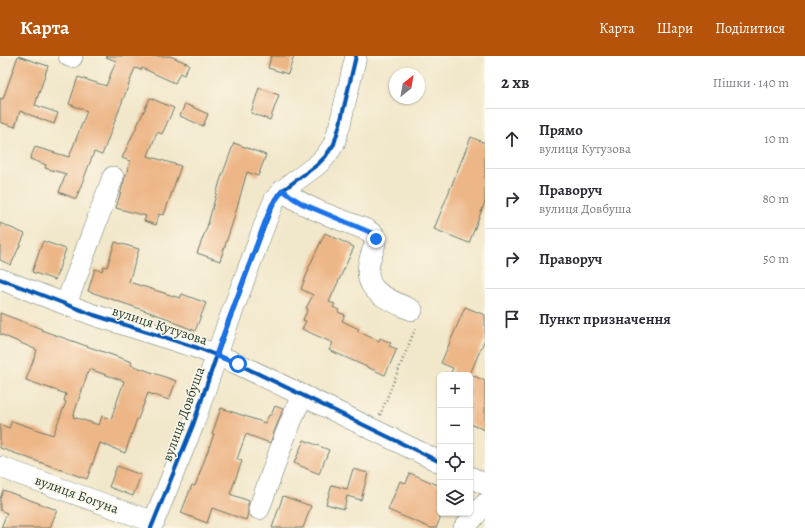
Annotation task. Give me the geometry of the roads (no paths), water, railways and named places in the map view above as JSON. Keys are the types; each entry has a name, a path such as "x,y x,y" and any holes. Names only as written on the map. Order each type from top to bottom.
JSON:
{"street":[{"name":"вулиця Довбуша","path":"153,525 192,425 216,355 272,205 283,190 317,165 334,144 356,56"},
{"path":"66,304 112,177"},
{"path":"283,190 303,204 362,228 374,235 375,243 367,268 368,279 372,287 380,295 412,310"},
{"name":"вулиця Кутузова","path":"0,280 238,364 437,461"},
{"path":"259,508 285,436 302,395"},
{"name":"вулиця Богуна","path":"0,467 153,525"},
{"path":"473,478 485,484"},
{"path":"464,528 485,504"}]}
